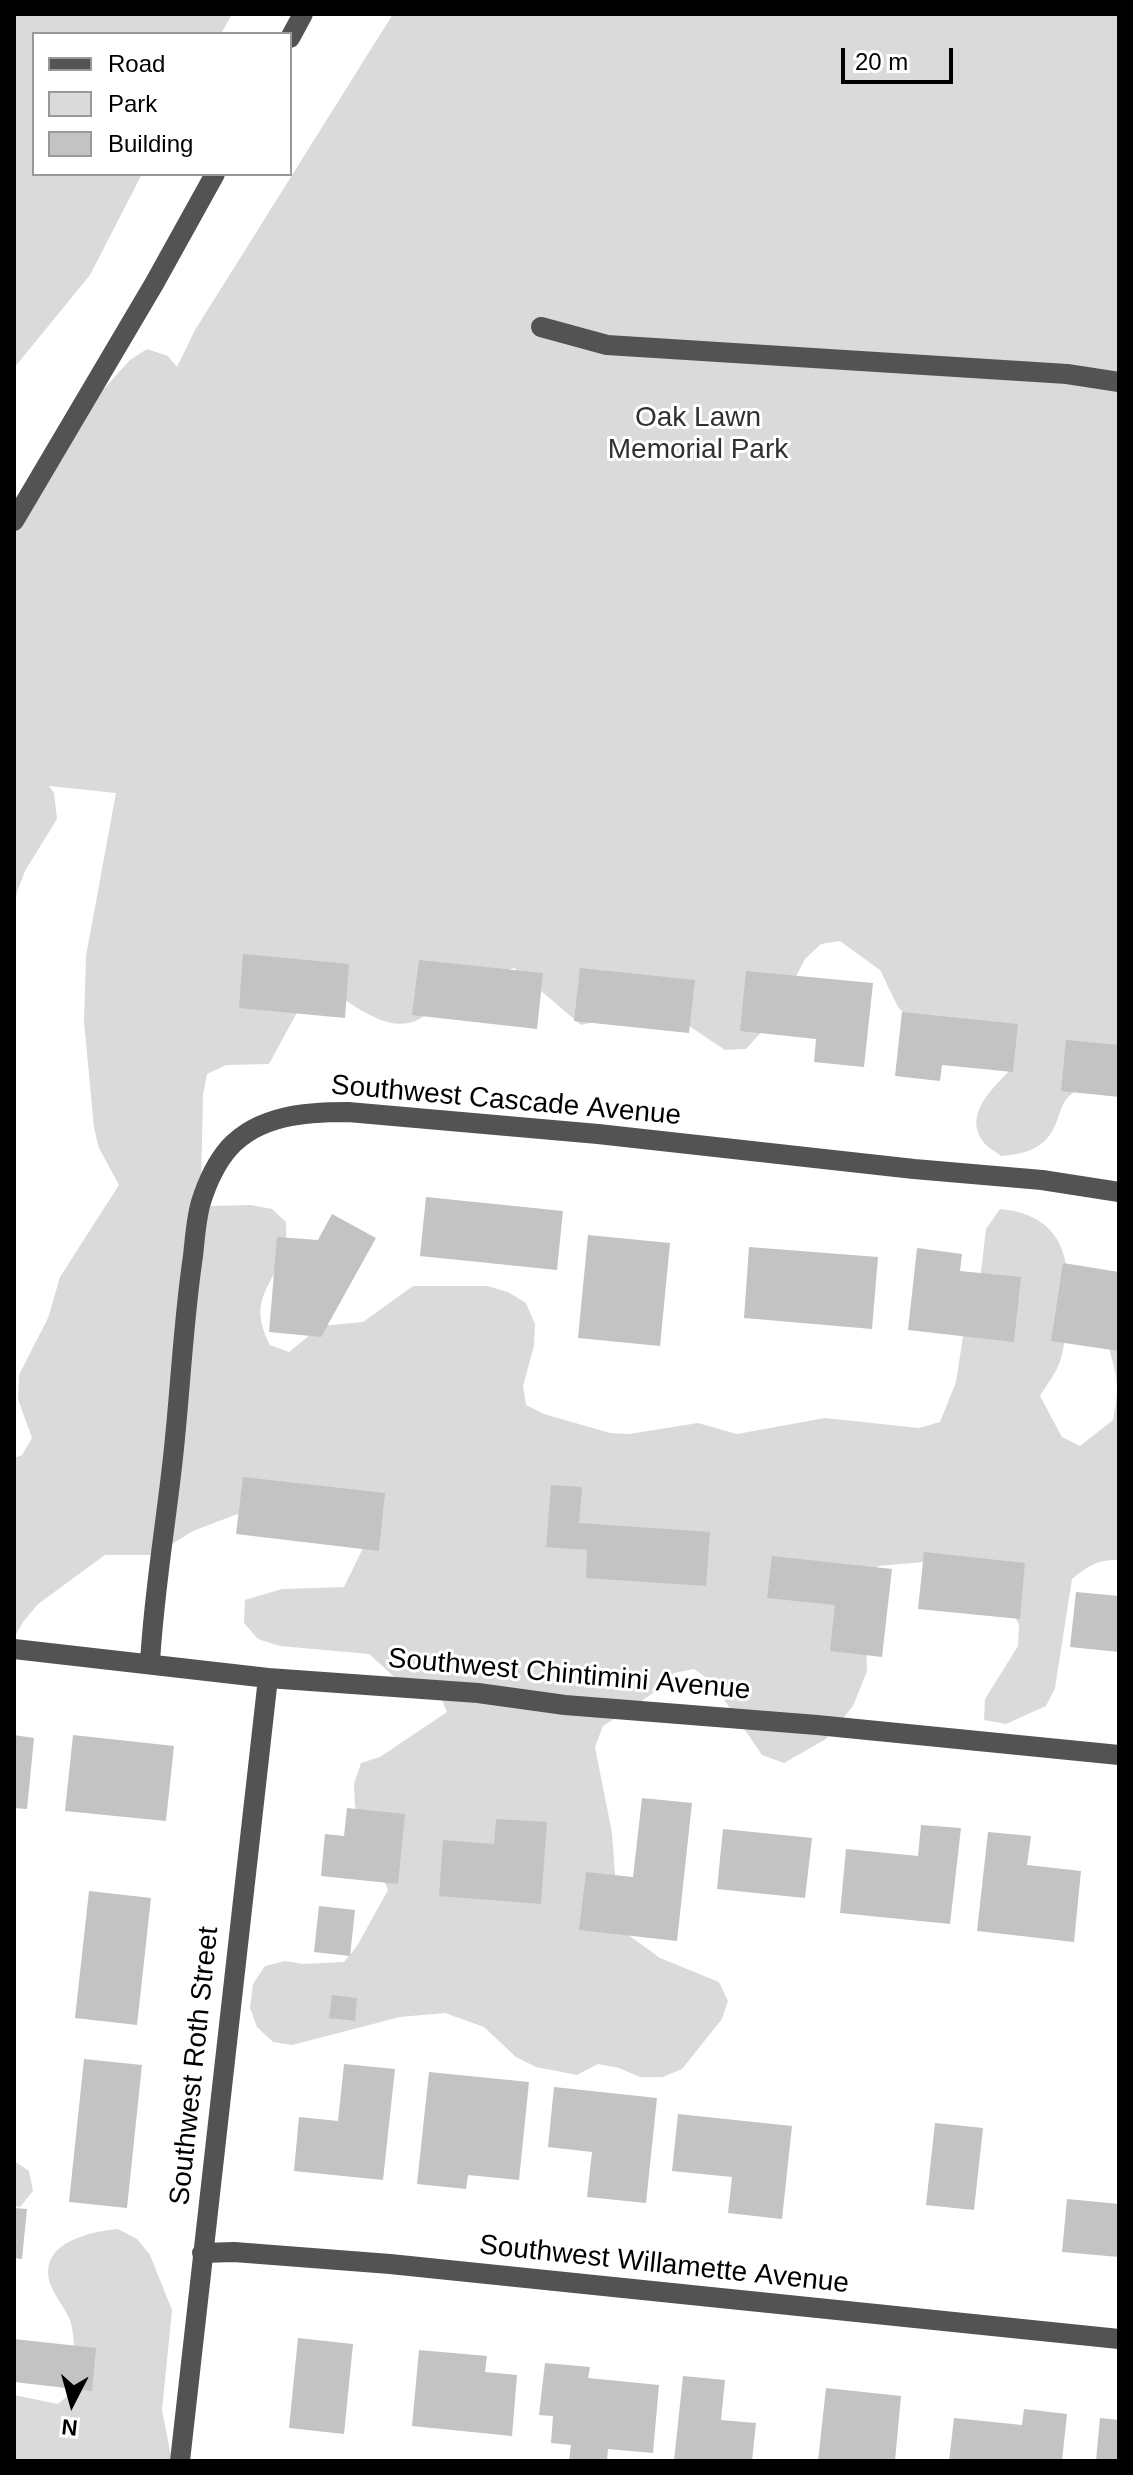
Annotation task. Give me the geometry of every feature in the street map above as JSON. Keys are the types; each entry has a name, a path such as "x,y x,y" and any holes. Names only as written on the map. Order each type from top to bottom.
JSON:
{"street":[{"path":"292,34 303,14"},
{"path":"14,521 147,297 214,176"},
{"path":"541,327 607,345 1067,374 1119,382"},
{"name":"Southwest Cascade Avenue","path":"150,1663 152,1617 174,1456 190,1276 201,1203 215,1167 230,1147 250,1130 307,1112 348,1112 598,1134 1042,1180 1119,1192"},
{"name":"Southwest Chintimini Avenue","path":"14,1649 268,1678 478,1693 565,1705 817,1725 1119,1755"},
{"name":"Southwest Roth Street","path":"180,2461 268,1678"},
{"name":"Southwest Willamette Avenue","path":"202,2253 234,2252 390,2264 1119,2339"}],"green space":[{"path":"14,14 232,14 222,32 32,32 32,176 141,176 90,275 14,368"},
{"name":"Oak Lawn Memorial Park","path":"393,14 1119,14 1119,1078 1071,1094 1044,1141 1025,1152 1001,1156 985,1144 976,1124 981,1105 1008,1072 1001,1034 913,1023 898,1007 880,970 840,941 821,944 805,959 776,1016 746,1049 725,1050 668,1012 648,1009 581,1025 514,968 461,985 426,1015 411,1023 390,1023 379,1019 340,997 300,1007 269,1064 226,1065 207,1074 203,1095 201,1186 209,1206 251,1205 272,1209 286,1222 285,1248 264,1295 261,1316 270,1345 289,1352 321,1326 363,1322 413,1286 487,1286 508,1292 526,1303 535,1324 534,1346 523,1386 526,1405 544,1414 610,1433 629,1434 698,1423 737,1434 825,1418 919,1428 940,1422 956,1382 966,1317 981,1272 986,1229 1000,1209 1022,1213 1039,1221 1052,1232 1066,1262 1068,1299 1064,1344 1057,1368 1040,1396 1062,1437 1080,1446 1113,1420 1117,1382 1109,1340 1119,1315 1119,1560 1094,1564 1072,1579 1055,1688 1046,1706 1006,1724 984,1720 985,1699 1018,1646 1019,1625 987,1563 959,1559 878,1566 864,1593 867,1671 853,1706 826,1739 784,1763 762,1755 712,1682 694,1669 674,1673 658,1690 603,1726 595,1747 612,1833 618,1916 627,1934 660,1958 719,1982 728,2001 722,2019 682,2069 663,2077 640,2077 598,2064 577,2075 536,2067 516,2057 484,2027 445,2013 400,2017 292,2045 273,2042 257,2027 250,2008 253,1984 265,1966 285,1961 303,1964 344,1962 357,1946 388,1890 355,1806 354,1784 361,1763 380,1757 447,1712 439,1693 401,1683 369,1654 280,1646 258,1639 244,1623 245,1600 282,1589 344,1587 363,1548 256,1507 193,1531 154,1555 105,1555 38,1604 14,1638 14,1458 22,1455 32,1438 18,1399 19,1375 48,1318 60,1277 119,1185 99,1148 94,1128 84,1021 86,956 116,793 49,786 54,793 57,819 25,871 14,907 14,515 101,392 130,360 147,349 168,356 177,367 195,330"},
{"path":"14,2161 29,2171 33,2191 20,2207 14,2206"},
{"path":"118,2229 137,2239 150,2255 172,2310 162,2410 172,2461 14,2461 14,2395 58,2404 73,2391 72,2328 52,2288 48,2273 50,2261 57,2251 78,2238"}],"building":[{"path":"243,954 349,964 345,1018 239,1008"},
{"path":"419,960 543,973 537,1029 412,1015"},
{"path":"580,968 695,980 689,1033 574,1021"},
{"path":"746,971 873,983 864,1067 814,1062 816,1039 740,1031"},
{"path":"902,1012 1018,1024 1013,1072 942,1065 940,1081 895,1076"},
{"path":"1066,1040 1119,1045 1119,1097 1061,1091"},
{"path":"426,1197 563,1211 557,1270 420,1256"},
{"path":"332,1214 376,1238 321,1337 269,1332 277,1237 318,1240"},
{"path":"588,1235 670,1243 660,1346 578,1338"},
{"path":"749,1247 878,1257 872,1329 744,1318"},
{"path":"917,1248 962,1254 960,1271 1021,1277 1014,1342 908,1330"},
{"path":"1063,1263 1119,1272 1119,1351 1051,1341"},
{"path":"243,1477 385,1493 379,1551 236,1534"},
{"path":"551,1485 582,1487 579,1523 710,1532 706,1586 586,1578 587,1550 546,1547"},
{"path":"924,1552 1025,1563 1020,1619 918,1609"},
{"path":"772,1556 892,1569 882,1657 830,1651 835,1605 767,1598"},
{"path":"1076,1592 1119,1596 1119,1652 1070,1647"},
{"path":"14,1735 34,1738 27,1809 14,1808"},
{"path":"73,1735 174,1746 166,1821 65,1811"},
{"path":"642,1798 692,1803 677,1941 579,1930 586,1872 633,1877"},
{"path":"347,1808 405,1814 398,1884 321,1876 325,1834 344,1836"},
{"path":"496,1819 547,1822 541,1904 439,1896 443,1840 494,1844"},
{"path":"921,1825 961,1828 950,1924 840,1913 846,1849 918,1856"},
{"path":"723,1829 812,1838 805,1898 717,1889"},
{"path":"988,1832 1031,1836 1027,1865 1081,1871 1074,1942 977,1931"},
{"path":"89,1891 151,1898 137,2025 75,2018"},
{"path":"319,1906 355,1910 350,1956 314,1952"},
{"path":"332,1995 357,1998 355,2021 329,2018"},
{"path":"84,2059 142,2065 127,2208 69,2202"},
{"path":"344,2064 395,2069 383,2180 294,2171 299,2117 338,2121"},
{"path":"429,2072 529,2082 519,2180 468,2175 466,2189 417,2184"},
{"path":"554,2087 657,2098 646,2203 587,2197 592,2152 548,2147"},
{"path":"678,2114 792,2126 782,2219 728,2213 732,2177 672,2171"},
{"path":"935,2123 983,2128 974,2210 926,2205"},
{"path":"1067,2199 1119,2204 1119,2257 1062,2252"},
{"path":"14,2208 27,2209 22,2259 14,2258"},
{"path":"298,2338 353,2344 344,2434 289,2428"},
{"path":"14,2339 96,2348 92,2391 14,2382"},
{"path":"419,2350 487,2356 485,2372 517,2375 512,2436 412,2426"},
{"path":"545,2363 590,2367 588,2378 659,2385 653,2453 608,2449 607,2461 569,2461 571,2445 551,2443 553,2416 539,2415"},
{"path":"683,2376 725,2380 721,2420 756,2423 752,2461 674,2461"},
{"path":"826,2388 901,2396 895,2461 818,2461"},
{"path":"1024,2409 1067,2414 1062,2461 949,2461 954,2418 1022,2425"},
{"path":"1100,2418 1119,2420 1119,2461 1096,2461"}]}
